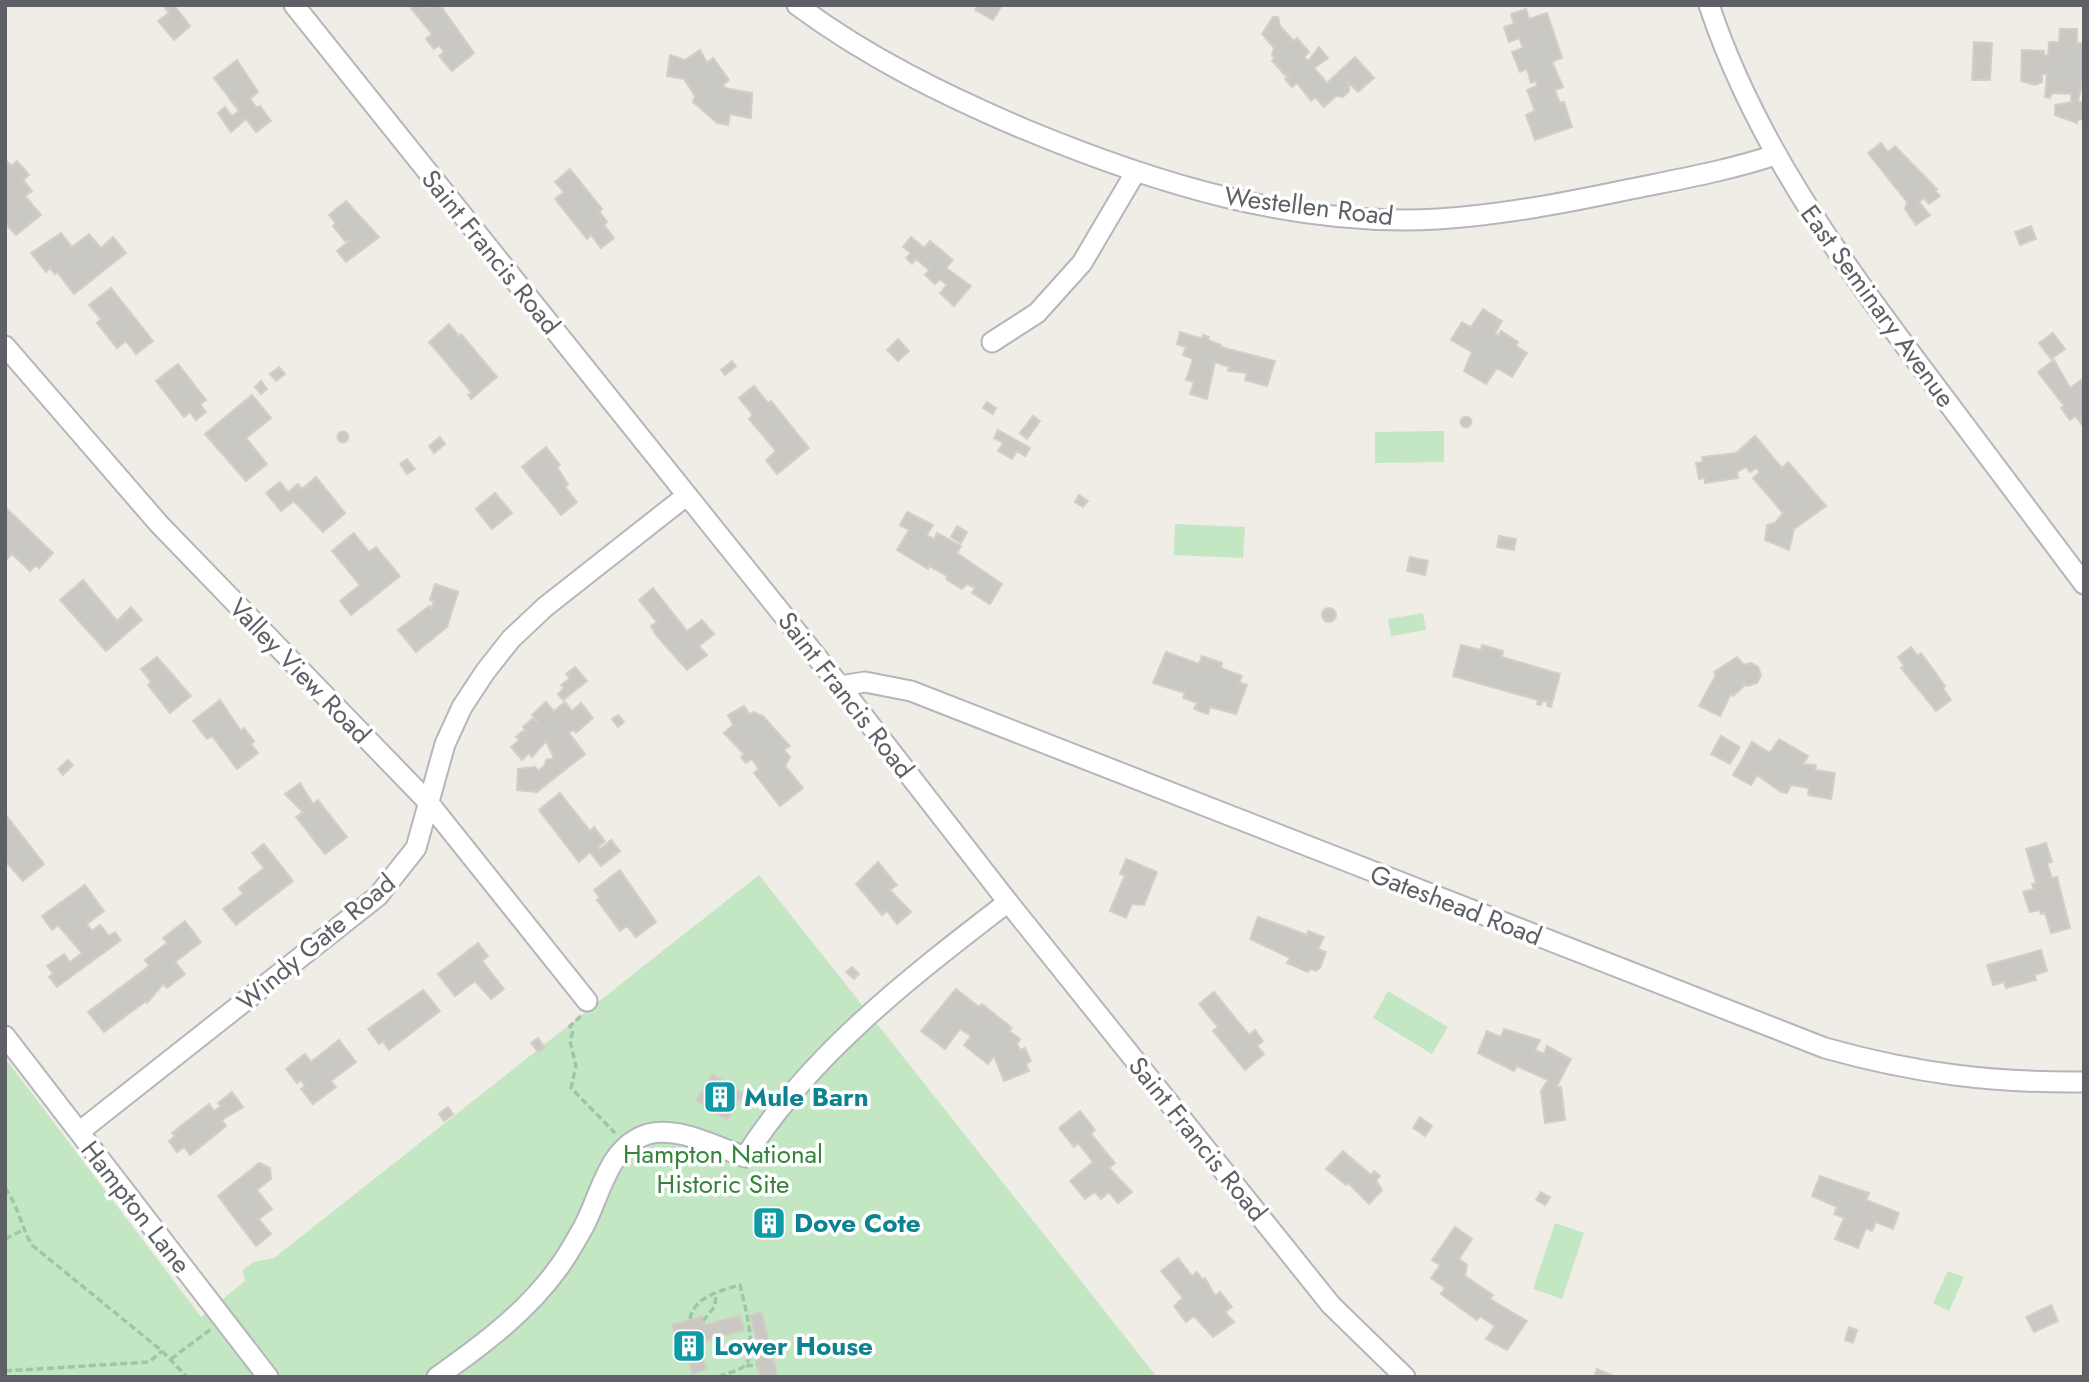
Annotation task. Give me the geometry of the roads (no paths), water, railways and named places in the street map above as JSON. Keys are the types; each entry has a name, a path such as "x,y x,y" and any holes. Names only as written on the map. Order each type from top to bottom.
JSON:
{"street":[{"name":"Saint Francis Road","path":"294,5 840,686 1008,902 1331,1305 1405,1377"},
{"name":"Westellen Road","path":"797,5 913,77 995,117 1135,173 1218,196 1286,209 1434,219 1543,207 1692,176 1775,155"},
{"name":"East Seminary Avenue","path":"1709,5 1742,89 1775,155 1811,215 1863,289 2084,584"},
{"path":"992,342 1037,313 1082,263 1135,173"},
{"name":"Valley View Road","path":"5,346 176,542 428,802 587,1001"},
{"name":"Windy Gate Road","path":"79,1132 378,896 416,848 445,744 462,707 511,639 545,607 686,496"},
{"name":"Gateshead Road","path":"840,686 865,682 911,691 1825,1048 1895,1068 1959,1077 2022,1083 2084,1082"},
{"path":"437,1377 475,1350 539,1292 578,1236 607,1172 627,1146 648,1135 662,1132 680,1134 745,1157 817,1066 852,1030 940,954 1008,902"},
{"name":"Hampton Lane","path":"5,1036 268,1377"}],"place":[{"name":"Mule Barn","path":"720,1097"},
{"name":"Dove Cote","path":"769,1223"},
{"name":"Lower House","path":"689,1346"}],"park label":[{"name":"Hampton National Historic Site","path":"723,1169"}]}
